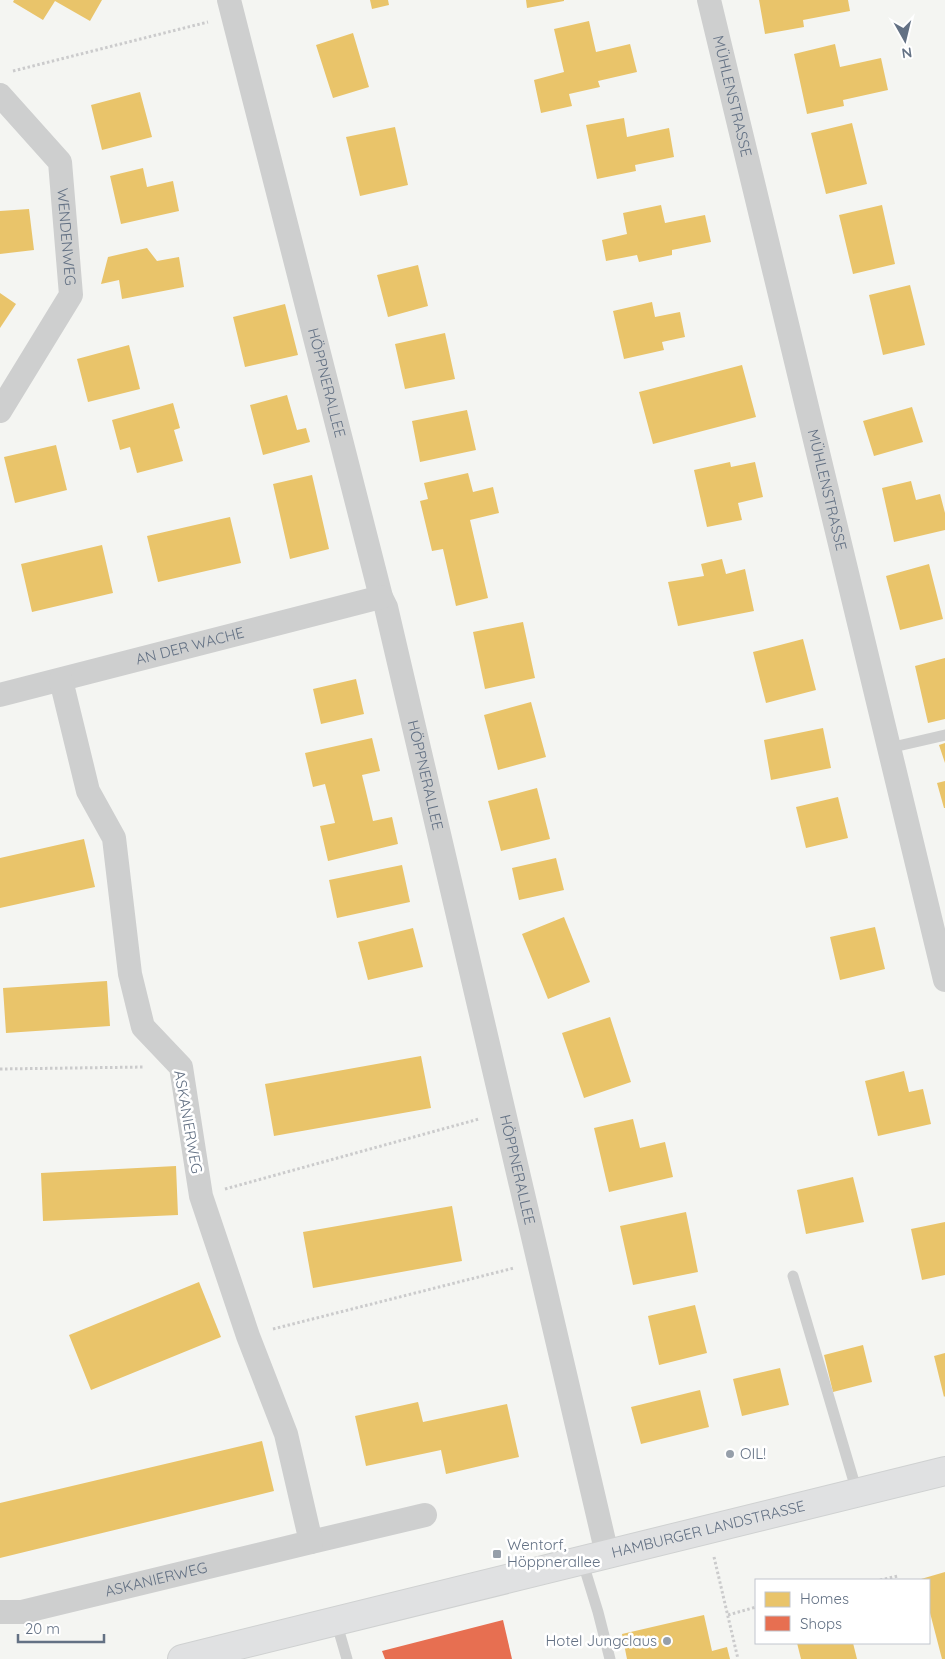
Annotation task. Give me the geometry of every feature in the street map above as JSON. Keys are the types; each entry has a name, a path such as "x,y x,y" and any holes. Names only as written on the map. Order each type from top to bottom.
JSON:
{"main road":[{"name":"HAMBURGER LANDSTRASSE","path":"182,1659 945,1471"}],"street":[{"name":"MÜHLENSTRASSE","path":"709,0 945,980"},
{"name":"HÖPPNERALLEE","path":"231,8 381,597 386,607 539,1261 595,1557"},
{"name":"WENDENWEG","path":"0,95 60,162 71,294 0,411"},
{"name":"AN DER WACHE","path":"0,695 381,597"},
{"name":"ASKANIERWEG","path":"61,680 88,791 114,838 130,974 143,1026 181,1067 201,1196 248,1336 286,1434 311,1542"},
{"name":"ASKANIERWEG","path":"0,1612 22,1612 424,1515"}],"lane":[{"path":"889,748 945,735"},
{"path":"793,1276 857,1493"},
{"path":"595,1557 598,1612 610,1659"},
{"path":"336,1621 347,1659"}],"path":[{"path":"9,72 231,8"},
{"path":"0,1069 181,1067"},
{"path":"201,1196 504,1112"},
{"path":"248,1336 539,1261"},
{"path":"708,1530 738,1659"},
{"path":"884,1579 898,1576"},
{"path":"728,1615 755,1607"}],"building: Homes":[{"path":"14,0 102,0 90,21 55,1 43,20 13,2"},
{"path":"370,0 388,0 389,5 372,9"},
{"path":"526,0 564,0 564,1 527,8"},
{"path":"759,0 848,0 850,11 803,20 804,27 765,34"},
{"path":"589,21 596,52 630,44 637,72 598,81 600,87 569,94 572,106 541,113 534,80 564,72 554,29"},
{"path":"353,33 369,87 333,98 316,45"},
{"path":"835,44 840,67 881,58 888,90 843,100 844,106 807,114 794,54"},
{"path":"140,92 152,137 102,150 91,105"},
{"path":"624,118 627,137 669,128 674,157 635,165 636,171 597,179 586,125"},
{"path":"852,123 867,184 826,194 811,133"},
{"path":"395,127 408,185 360,196 346,137"},
{"path":"143,168 147,187 173,181 179,211 121,224 110,176"},
{"path":"661,205 665,223 705,215 711,242 672,250 672,255 639,262 637,255 606,261 602,240 627,234 623,213"},
{"path":"882,205 895,264 853,274 839,215"},
{"path":"29,209 34,250 0,254 0,211"},
{"path":"147,248 157,261 179,257 184,287 122,299 119,280 101,284 108,257"},
{"path":"418,265 428,306 388,317 377,275"},
{"path":"910,285 925,345 883,355 869,295"},
{"path":"0,293 16,304 0,328"},
{"path":"652,302 655,317 680,312 685,337 662,342 664,350 624,359 613,311"},
{"path":"285,304 298,355 245,367 233,317"},
{"path":"445,333 455,379 405,389 395,344"},
{"path":"129,345 140,389 88,402 77,359"},
{"path":"742,365 756,417 653,444 639,392"},
{"path":"287,395 297,430 306,428 310,442 263,455 250,405"},
{"path":"173,403 180,428 174,430 183,461 137,473 130,447 120,450 112,420"},
{"path":"912,407 923,442 874,456 863,421"},
{"path":"467,410 476,450 420,462 412,421"},
{"path":"56,445 67,490 15,503 4,457"},
{"path":"730,462 731,467 755,462 763,497 738,503 742,520 707,527 694,470"},
{"path":"468,473 473,492 493,487 499,513 470,520 488,598 456,606 443,549 432,551 420,501 428,499 424,483"},
{"path":"312,475 329,549 290,559 273,484"},
{"path":"911,481 916,500 940,494 945,513 945,530 894,542 882,488"},
{"path":"230,517 241,563 158,582 147,536"},
{"path":"102,545 113,593 32,612 21,564"},
{"path":"722,559 726,574 745,569 754,611 678,626 668,582 704,576 701,564"},
{"path":"929,564 943,619 900,630 886,576"},
{"path":"523,622 535,678 485,689 473,632"},
{"path":"803,639 816,690 766,703 753,652"},
{"path":"945,658 945,719 928,723 915,666"},
{"path":"356,679 364,714 321,724 313,689"},
{"path":"531,702 546,757 498,770 484,715"},
{"path":"823,728 831,768 771,780 764,740"},
{"path":"372,738 380,771 362,775 373,821 392,817 398,844 328,861 320,826 335,823 325,784 313,787 305,753"},
{"path":"945,743 945,763 939,745"},
{"path":"945,781 945,808 944,808 937,783"},
{"path":"537,788 550,839 501,851 488,801"},
{"path":"838,797 848,838 806,848 796,807"},
{"path":"84,839 95,887 0,908 0,858"},
{"path":"556,858 564,890 519,900 512,868"},
{"path":"402,865 410,902 337,918 329,880"},
{"path":"564,917 590,982 548,999 522,934"},
{"path":"875,927 885,969 840,980 830,937"},
{"path":"413,928 423,967 368,980 358,942"},
{"path":"107,981 110,1026 6,1033 3,988"},
{"path":"610,1017 631,1082 584,1098 562,1033"},
{"path":"421,1056 431,1108 274,1136 265,1084"},
{"path":"904,1071 909,1092 923,1089 931,1124 878,1136 865,1081"},
{"path":"633,1119 640,1148 665,1142 673,1177 609,1192 594,1128"},
{"path":"176,1166 178,1215 43,1221 41,1173"},
{"path":"853,1177 864,1222 806,1234 797,1190"},
{"path":"452,1206 462,1261 313,1288 303,1232"},
{"path":"686,1212 698,1272 633,1285 620,1226"},
{"path":"945,1222 945,1275 922,1280 911,1229"},
{"path":"199,1282 221,1337 91,1390 69,1335"},
{"path":"695,1305 707,1353 659,1365 648,1316"},
{"path":"863,1345 872,1382 833,1392 824,1355"},
{"path":"945,1353 945,1396 944,1397 934,1356"},
{"path":"780,1368 789,1405 742,1416 733,1379"},
{"path":"700,1390 709,1427 641,1444 631,1407"},
{"path":"418,1402 423,1422 507,1404 519,1457 446,1474 441,1450 366,1466 355,1416"},
{"path":"262,1441 274,1491 0,1558 0,1503"},
{"path":"945,1572 945,1659 942,1659 930,1613 930,1579 921,1579"},
{"name":"Hotel Jungclaus","path":"704,1615 712,1651 727,1647 730,1659 627,1659 622,1634"},
{"path":"797,1644 853,1644 857,1659 801,1659"}],"building: Shops":[{"path":"503,1620 512,1659 385,1659 382,1651"}],"place":[{"name":"OIL!","path":"730,1454"},
{"name":"Wentorf, Höppnerallee","path":"497,1554"},
{"name":"Hotel Jungclaus","path":"667,1641"}]}
